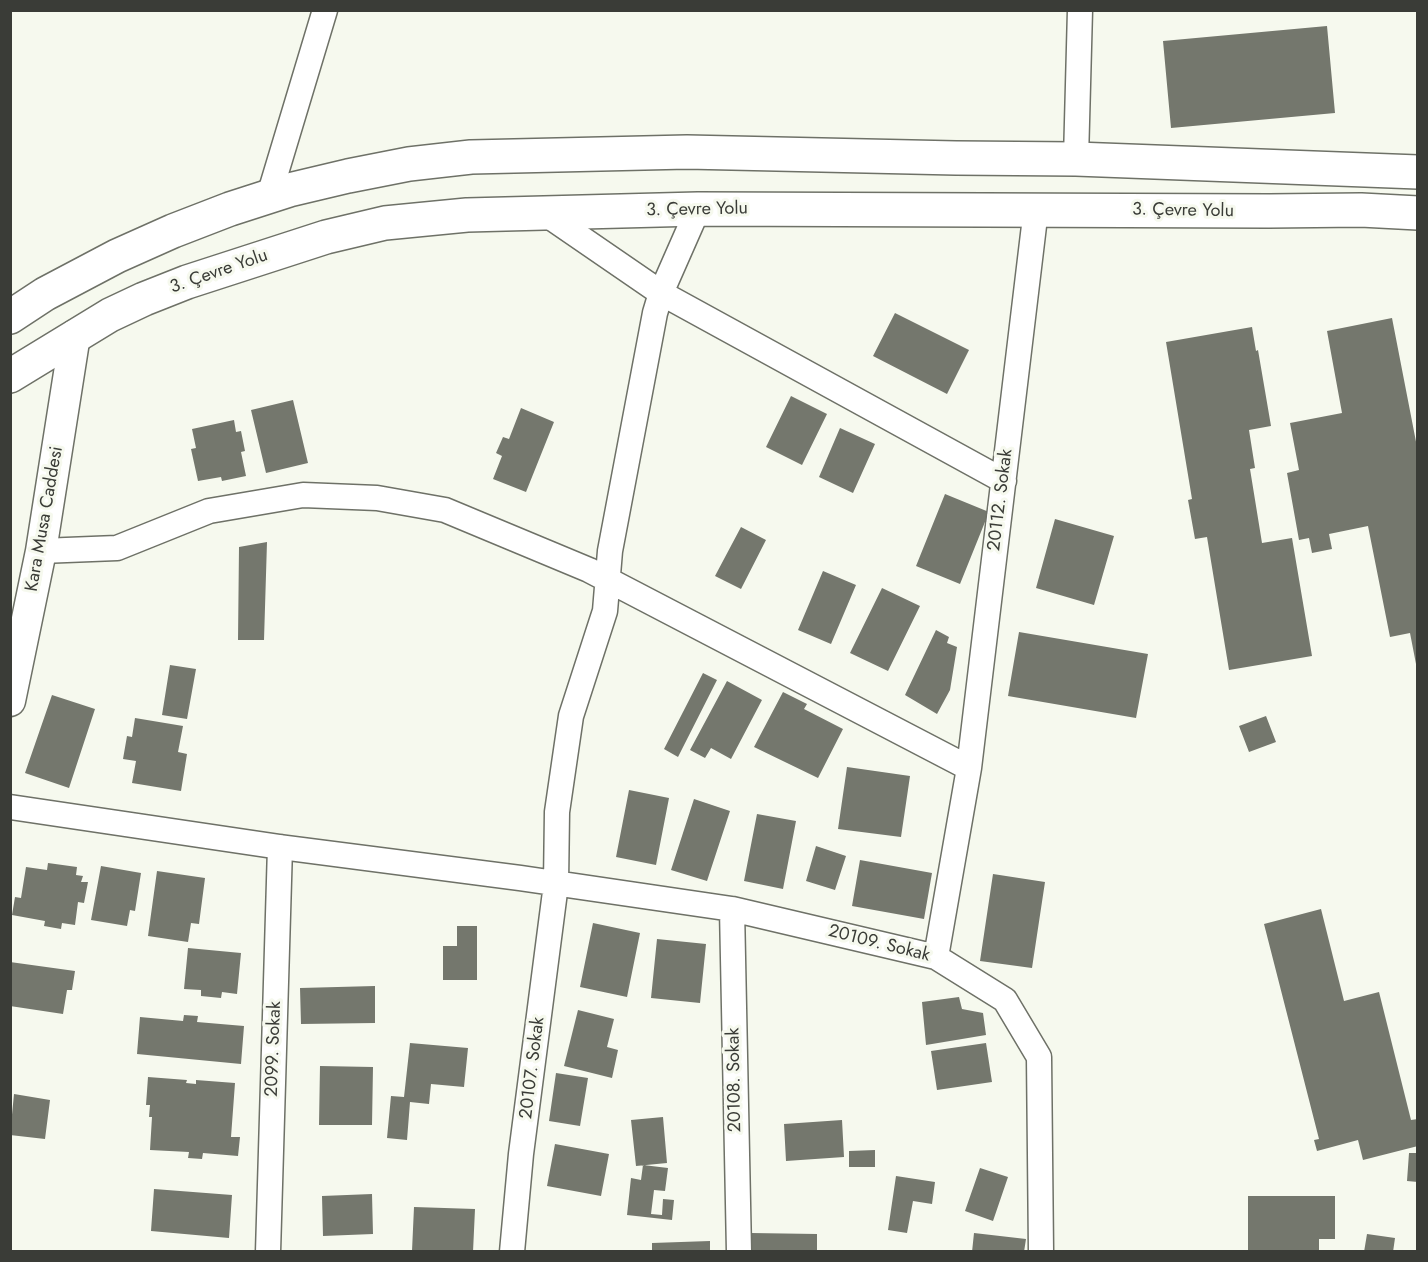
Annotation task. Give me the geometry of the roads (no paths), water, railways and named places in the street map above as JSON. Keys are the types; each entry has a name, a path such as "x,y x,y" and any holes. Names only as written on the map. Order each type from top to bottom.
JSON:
{"main road":[{"path":"10,317 62,284 126,251 192,223 269,196 368,172 471,157 687,152 1076,159 1418,172"},
{"name":"3. Çevre Yolu","path":"10,376 75,335 144,299 187,282 326,237 385,223 467,216 698,209 1035,221 1361,210 1418,213"}],"street":[{"path":"269,196 325,10"},
{"path":"1076,159 1080,10"},
{"name":"20107. Sokak","path":"512,1251 521,1154 556,884 557,812 571,716 605,611 618,585 610,551 655,314 661,293 698,209"},
{"path":"546,214 661,293 1004,481"},
{"name":"20112. Sokak","path":"936,957 969,768 1035,221"},
{"name":"Kara Musa Caddesi","path":"10,701 41,551 75,335"},
{"path":"41,551 117,548 209,512 303,495 377,498 445,510 511,536 618,585 969,768"},
{"name":"20109. Sokak","path":"10,807 280,847 732,909 936,957 1005,1000 1039,1057 1041,1251"},
{"name":"2099. Sokak","path":"268,1251 280,847"},
{"name":"20108. Sokak","path":"732,909 738,1251"}]}
